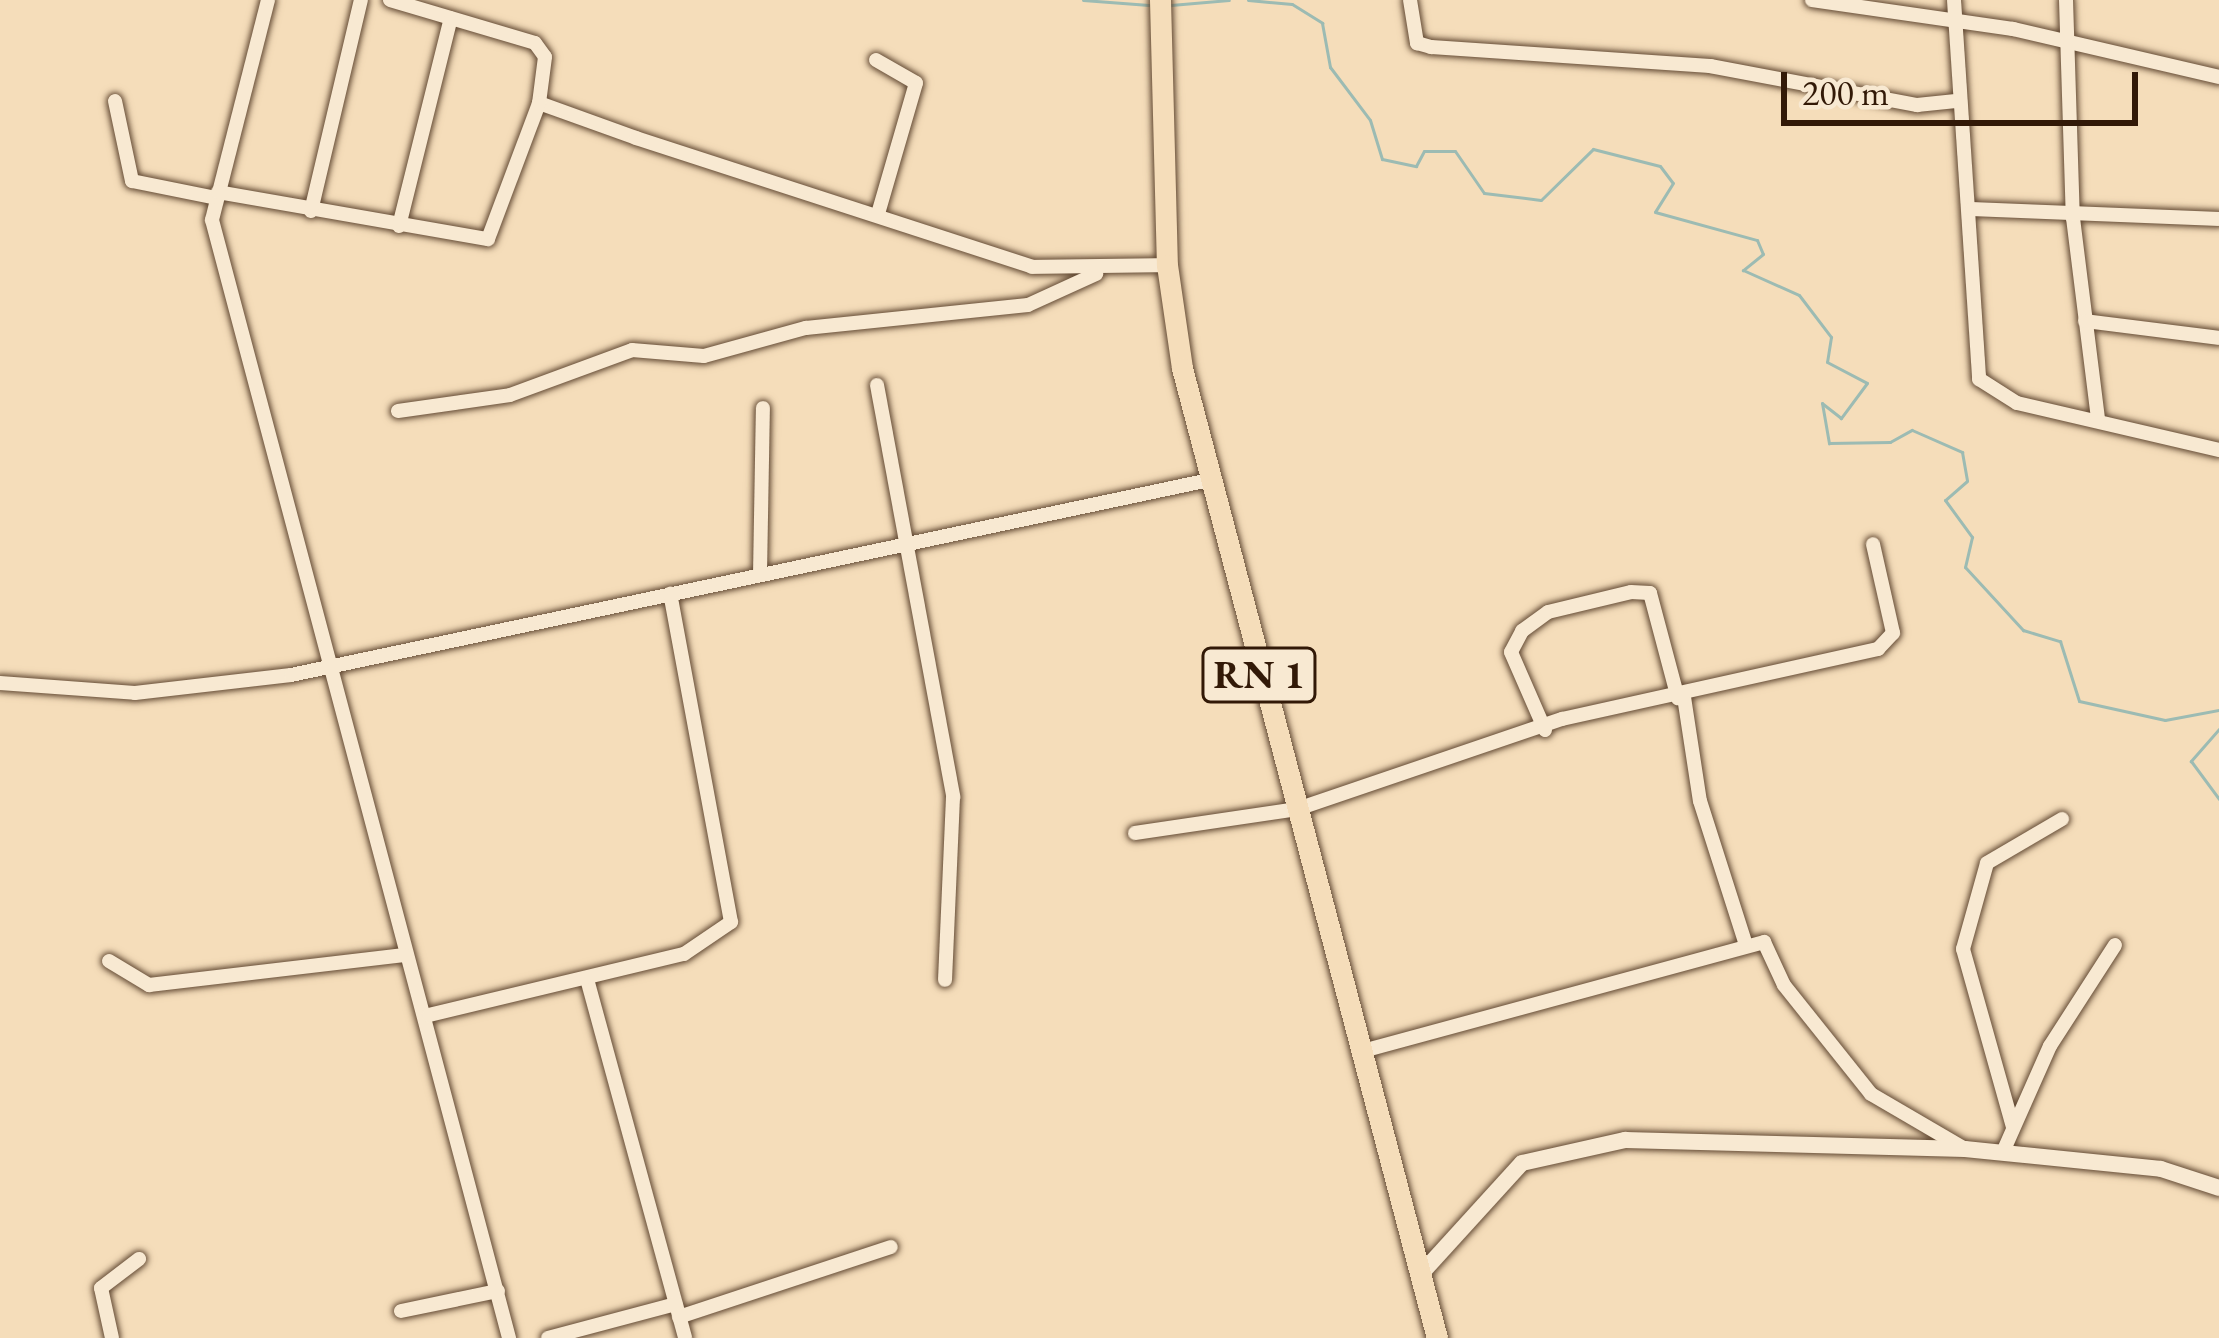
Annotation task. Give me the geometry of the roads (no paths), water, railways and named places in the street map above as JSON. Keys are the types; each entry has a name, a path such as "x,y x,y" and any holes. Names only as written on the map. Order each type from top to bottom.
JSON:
{"main road":[{"name":"RN 1","path":"1160,0 1166,265 1209,480 1437,1338"}],"street":[{"path":"268,0 215,195 238,335 334,668 404,955 429,1015 508,1338"},
{"path":"311,211 361,0"},
{"path":"115,101 132,181 399,226 497,236 539,103 542,50 390,0"},
{"path":"1410,0 1417,43 1431,47 1710,67 1917,105 1956,101"},
{"path":"1812,0 1955,21 2219,77"},
{"path":"1954,0 1956,101 1972,209 1978,379 2017,403 2219,450"},
{"path":"2066,0 2085,321 2098,419"},
{"path":"399,226 451,18"},
{"path":"876,61 916,83 878,214"},
{"path":"539,103 1032,267 1100,272 1166,265"},
{"path":"1972,209 2078,208 2219,219"},
{"path":"398,411 509,394 632,350 704,356 806,328 1028,305 1100,272"},
{"path":"2085,321 2219,338"},
{"path":"878,386 953,797 945,980"},
{"path":"760,574 763,407"},
{"path":"0,683 157,692 334,668 670,595 902,537 1209,480"},
{"path":"1136,833 1297,808 1430,757 1888,645 1873,544"},
{"path":"1545,730 1511,652 1522,631 1548,612 1631,592 1649,593 1681,698 1700,801 1745,942"},
{"path":"429,1015 684,953 731,922 670,595"},
{"path":"2013,1127 1963,949 1988,863 2062,819"},
{"path":"1359,1052 1745,942 1764,942 1784,985 1871,1094 1965,1149"},
{"path":"2003,1152 2115,945"},
{"path":"109,962 149,985 404,955"},
{"path":"587,979 685,1338"},
{"path":"1420,1275 1496,1182 1553,1152 1780,1137 2003,1152 2161,1169 2219,1188"},
{"path":"548,1338 677,1310 891,1247"},
{"path":"112,1338 101,1288 140,1259"},
{"path":"401,1311 498,1291"}],"waterway":[{"path":"1083,0 1149,5"},
{"path":"1171,5 1229,0"},
{"path":"1248,0 1292,4 1322,23 1330,67 1370,120 1382,159 1416,166 1424,151 1455,151 1484,193 1541,200 1593,149 1660,166 1673,183 1655,212 1757,240 1763,254 1743,270 1799,295 1831,337 1827,362 1867,383 1841,418 1822,403 1829,443 1890,442 1912,430 1962,452 1967,481 1945,500 1972,537 1965,567 2023,630 2060,641 2079,701 2165,720 2219,710"},
{"path":"2219,729 2191,761 2219,799"}]}
